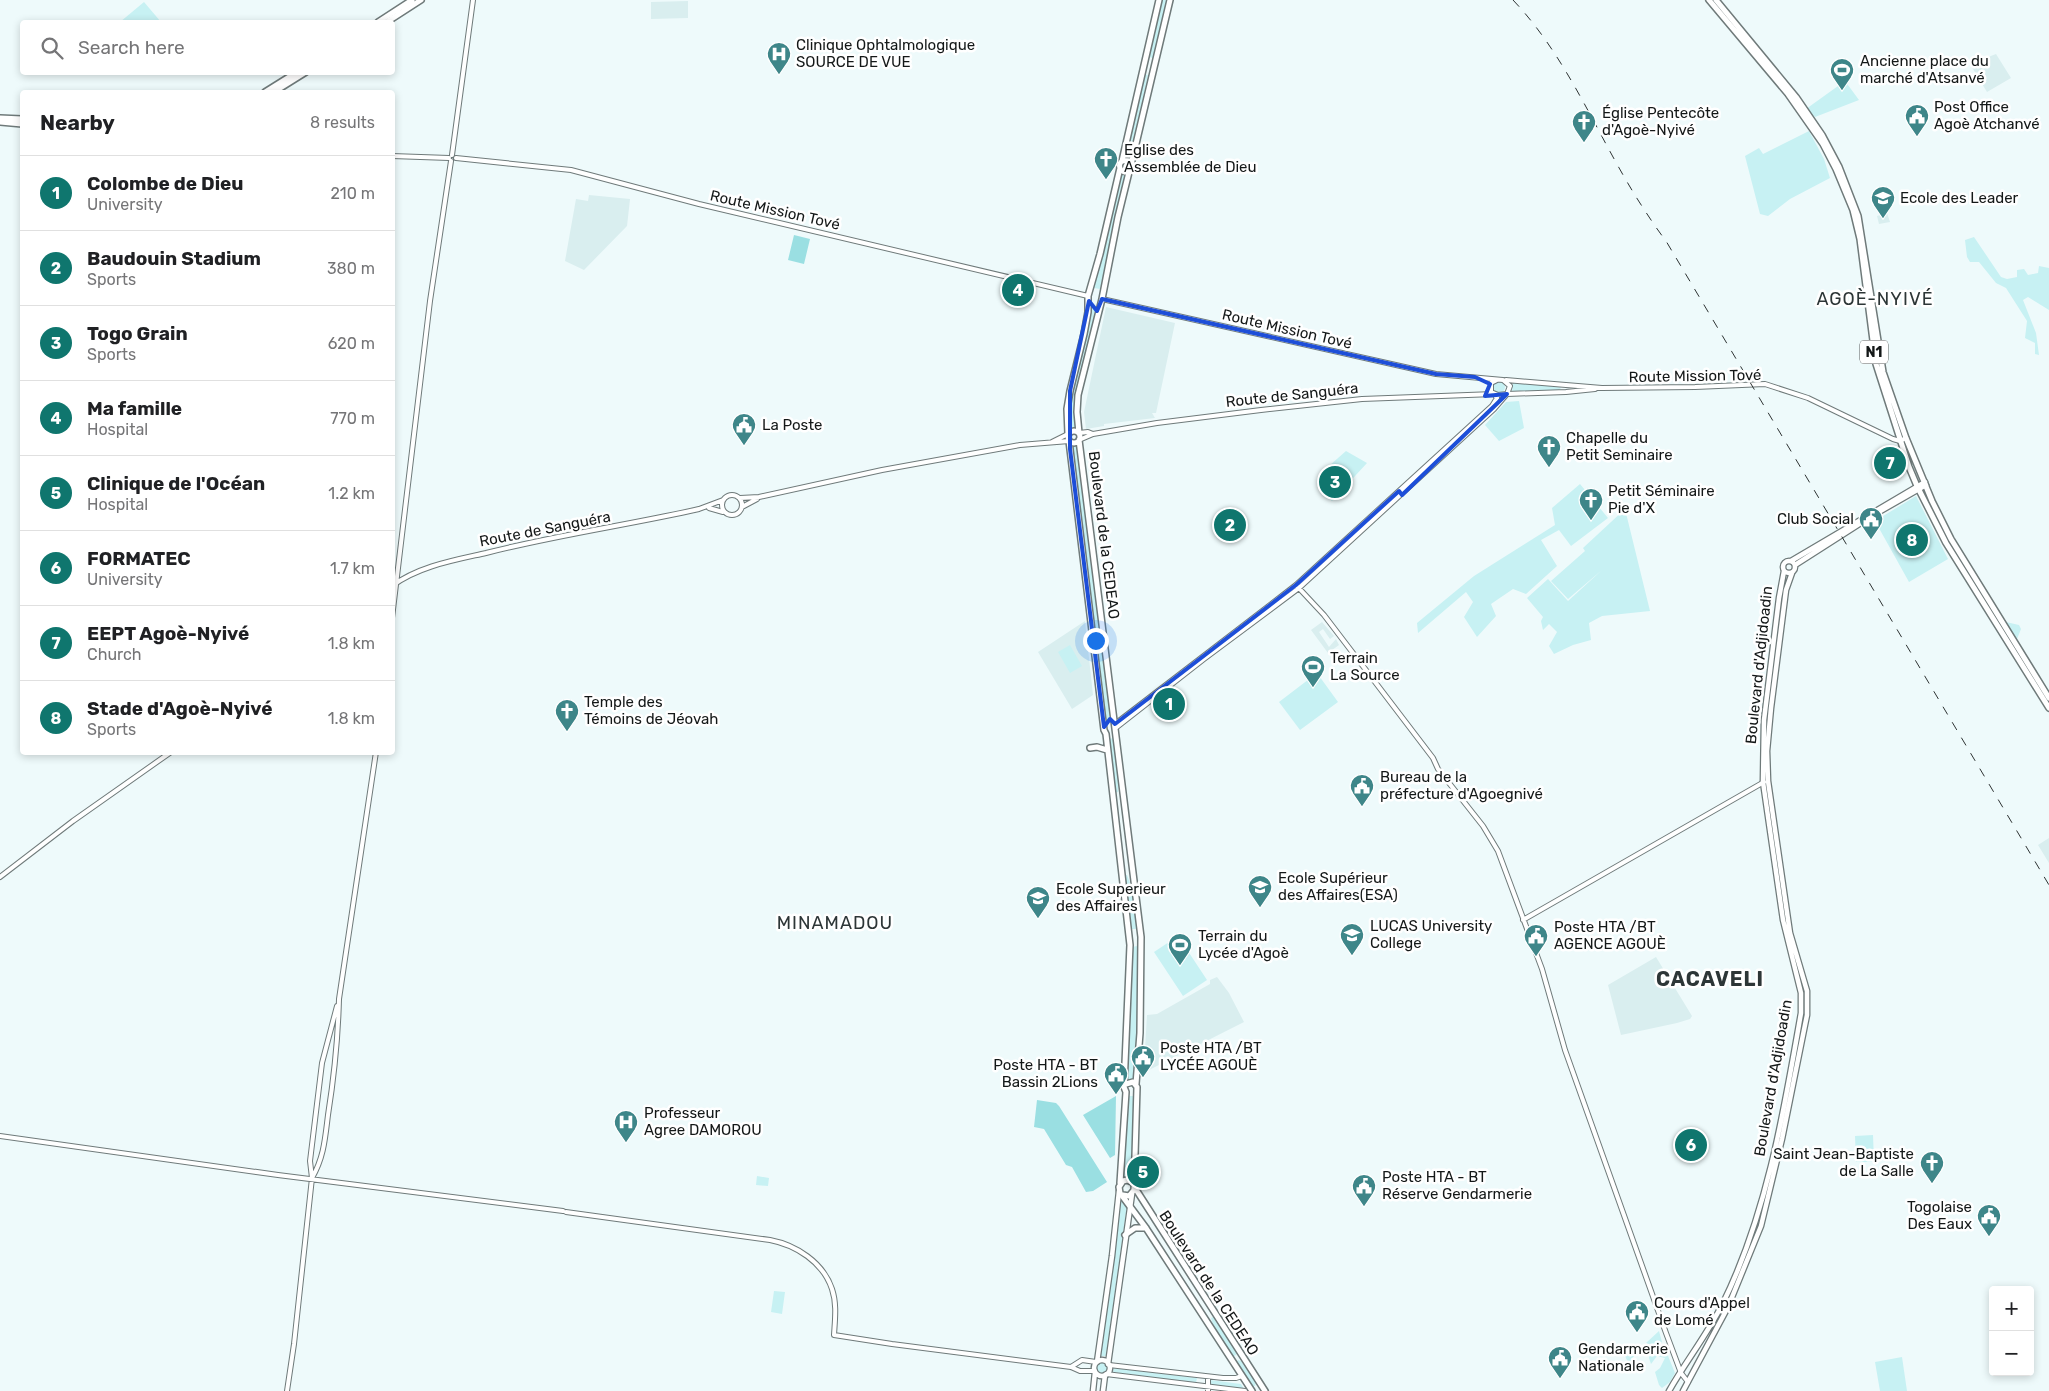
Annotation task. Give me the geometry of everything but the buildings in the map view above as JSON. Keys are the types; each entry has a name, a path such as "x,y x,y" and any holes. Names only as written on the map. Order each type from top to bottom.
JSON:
{"main road":[{"path":"381,20 412,0"},
{"path":"390,20 421,0"},
{"path":"1068,434 1072,431 1079,433 1080,440 1074,443 1069,441 1068,434 1068,401 1084,334 1089,297 1159,0"},
{"path":"1089,297 1095,304 1101,299 1118,217 1170,0"},
{"name":"N1","path":"1709,0 1788,94 1822,144 1838,174 1855,217 1865,276 1876,364 1900,441 1918,488 1954,556 2049,708"},
{"name":"N1","path":"1716,0 1800,102 1826,141 1844,177 1856,207 1863,239 1883,372 1906,438 1951,539 2049,698"},
{"path":"1144,65 1151,61 1154,67"},
{"path":"1144,65 1148,72 1154,67"},
{"path":"268,90 292,75"},
{"path":"277,90 301,75"},
{"path":"0,118 20,119"},
{"path":"0,122 20,124"},
{"path":"1122,161 1128,161 1130,167"},
{"path":"1120,168 1125,171 1130,167"},
{"path":"1089,297 1096,291 1101,299"},
{"name":"Boulevard de la CEDEAO","path":"1079,433 1078,395 1101,299"},
{"name":"Boulevard de la CEDEAO","path":"1080,440 1140,937 1140,1033 1136,1084"},
{"name":"Boulevard de la CEDEAO","path":"1069,441 1089,601 1094,661 1108,750 1129,938 1126,1084"},
{"path":"1793,563 1925,483"},
{"path":"1788,561 1793,563 1796,568 1792,573 1784,571 1784,564 1788,561"},
{"name":"Boulevard d'Adjidoadin","path":"1669,1391 1702,1342 1723,1304 1755,1224 1796,1052 1807,1015 1807,991 1790,933 1765,782 1764,720 1784,571"},
{"name":"Boulevard d'Adjidoadin","path":"1765,782 1771,708 1786,590 1792,573"},
{"path":"1104,726 1110,723 1115,726 1112,735 1106,734"},
{"path":"1090,748 1097,747 1108,750"},
{"path":"1134,931 1140,937 1136,944 1129,938 1134,931"},
{"name":"Boulevard d'Adjidoadin","path":"1683,1391 1728,1307 1761,1226 1782,1139 1796,1052"},
{"path":"1094,1391 1120,1183 1126,1084 1130,1082 1136,1084 1134,1186 1125,1235 1108,1364 1109,1370 1106,1374 1103,1391"},
{"path":"1126,1092 1131,1094 1136,1091"},
{"path":"1120,1183 1127,1180 1134,1186"},
{"name":"Boulevard de la CEDEAO","path":"1134,1186 1264,1391"},
{"path":"1119,1189 1253,1391 1260,1384"},
{"path":"1123,1195 1132,1194"},
{"path":"1125,1235 1135,1228 1146,1228"},
{"path":"1233,1363 1237,1358 1242,1357"},
{"path":"1097,1362 1103,1360 1108,1364"},
{"path":"1095,1372 1099,1375 1106,1374"}],"street":[{"path":"395,576 431,294 452,158 473,0"},
{"name":"Route Mission Tové","path":"395,156 452,158 571,170 699,204 1089,297"},
{"name":"Route Mission Tové","path":"1101,299 1436,374 1497,380"},
{"path":"1115,726 1297,586 1357,533 1492,406 1497,398 1490,387 1476,377"},
{"path":"1400,493 1494,409 1507,394 1510,386 1504,380 1497,380 1490,387 1491,392 1475,396"},
{"name":"Route Mission Tové","path":"1504,380 1602,388 1695,388 1765,384 1801,395 1900,441"},
{"path":"1566,392 1567,384"},
{"path":"1494,394 1566,392 1602,388"},
{"name":"Route de Sanguéra","path":"1080,440 1093,434 1176,420 1362,399 1494,394"},
{"name":"Route de Sanguéra","path":"1079,433 1088,432 1093,434"},
{"path":"1052,442 1068,434"},
{"path":"1900,441 1906,438"},
{"path":"758,497 742,507 735,515 725,513 722,507 723,500 731,495 740,498 758,497 882,470 1020,445 1069,441"},
{"path":"740,498 742,507"},
{"name":"Route de Sanguéra","path":"395,583 417,572 471,556 706,507 723,500"},
{"name":"Route de Sanguéra","path":"706,507 725,513"},
{"path":"1297,586 1324,615 1483,826 1498,851 1542,969 1583,1102 1680,1373 1688,1382"},
{"path":"0,877 73,821 167,755"},
{"path":"312,1178 321,1162 335,1062 339,999 376,755"},
{"path":"1523,920 1765,782"},
{"path":"287,1391 312,1178 310,1161 311,1143 322,1063 339,999"},
{"path":"0,1136 770,1240 787,1244 810,1259 822,1272 832,1288 836,1315 834,1335 1071,1367 1080,1371 1095,1372"},
{"path":"1071,1367 1082,1360 1097,1362"},
{"path":"1108,1364 1208,1377 1232,1379 1242,1376"},
{"path":"1106,1374 1198,1386 1208,1389 1245,1391"},
{"path":"1198,1386 1199,1376"},
{"path":"1208,1377 1208,1389"}],"highlighted area":[{"path":"1102,299 1436,374 1475,377 1490,384 1485,396 1507,394 1402,495 1399,491 1296,585 1115,724 1110,719 1104,727 1070,449 1070,391 1089,301 1097,311"}],"shaded area":[{"path":"1161,0 1167,0 1153,58 1148,57"},
{"path":"688,1 688,18 651,19 651,2"},
{"path":"144,2 159,20 122,20"},
{"path":"1996,54 2011,78 1987,92 1970,64"},
{"path":"1144,74 1148,75 1129,159 1125,157"},
{"name":"Ancienne place du marché d'Atsanvé","path":"1845,81 1859,100 1815,117 1806,109"},
{"path":"1809,131 1824,159 1830,178 1790,199 1768,216 1760,214 1745,156 1759,148 1763,154"},
{"path":"1121,174 1125,175 1100,289 1094,288"},
{"path":"589,195 630,199 627,226 584,270 565,261 576,199 588,201"},
{"name":"Ecole des Leader","path":"1887,213 1890,222 1879,224 1877,216"},
{"path":"794,235 810,239 804,264 788,260"},
{"path":"1974,237 2001,277 2007,279 2017,277 2017,270 2024,269 2028,275 2038,273 2039,266 2049,268 2049,310 2028,297 2023,300 2036,333 2039,355 2035,354 2035,343 2025,338 2027,321 2006,288 1996,283 1979,262 1970,262 1967,257 1965,240"},
{"path":"1091,307 1097,308 1075,398 1075,428 1070,428 1069,404"},
{"path":"1106,307 1175,323 1156,413 1152,413 1155,418 1104,424 1104,426 1086,429 1084,412"},
{"path":"1497,381 1501,381 1505,387 1501,393 1497,393 1493,389 1493,385"},
{"path":"1513,383 1559,386 1561,388 1559,390 1512,392"},
{"path":"1519,401 1524,428 1499,441 1485,425 1506,402"},
{"path":"1071,445 1077,445 1078,449 1112,720 1105,720"},
{"path":"1346,451 1367,463 1332,501 1319,490 1321,473"},
{"path":"1580,484 1608,518 1571,546 1559,530 1541,540 1557,566 1526,594 1513,589 1491,604 1496,616 1477,637 1464,617 1473,602 1466,592 1418,633 1417,623 1474,576 1555,525 1552,508"},
{"path":"1916,496 1948,559 1909,582 1875,521"},
{"path":"1625,509 1650,611 1602,616 1589,623 1591,640 1573,645 1554,654 1549,646 1557,632 1549,624 1543,630 1541,621 1543,617 1527,598 1548,579 1568,601 1602,570 1568,599 1551,581 1585,551 1583,548"},
{"path":"1085,621 1093,695 1072,709 1038,652"},
{"path":"1322,622 1334,636 1330,639 1323,629 1319,632 1329,647 1336,639 1339,645 1328,653 1311,630"},
{"path":"2006,622 2019,625 2021,629 2017,639"},
{"path":"1070,645 1082,666 1070,673 1058,652"},
{"name":"Terrain La Source","path":"1317,673 1338,702 1300,730 1279,702"},
{"path":"1168,692 1181,708 1170,717 1158,700"},
{"path":"1114,738 1119,780 1118,792 1114,793 1108,739"},
{"path":"2049,838 2049,863 2038,845"},
{"path":"1124,875 1127,875 1132,888 1137,929 1131,929"},
{"name":"Terrain du Lycée d'Agoè","path":"1178,936 1207,980 1183,996 1154,952"},
{"path":"1132,947 1139,947 1139,958 1135,1081 1128,1080"},
{"path":"1656,957 1692,1016 1690,1019 1677,1023 1621,1035 1608,985"},
{"path":"1217,977 1229,993 1244,1022 1149,1070 1144,1066 1147,1015 1157,1014 1210,984 1210,980"},
{"path":"1116,1096 1115,1155 1110,1158 1083,1115"},
{"path":"1127,1096 1134,1096 1131,1179 1124,1177"},
{"path":"1037,1100 1056,1103 1059,1106 1107,1182 1093,1191 1086,1192 1072,1167 1066,1165 1044,1129 1034,1127"},
{"path":"1873,1135 1874,1162 1856,1162 1855,1136"},
{"path":"757,1176 769,1178 768,1186 756,1185"},
{"path":"1121,1198 1127,1205 1106,1356 1100,1356"},
{"path":"774,1291 785,1292 782,1314 771,1312"},
{"path":"1213,1317 1237,1354 1233,1357 1215,1331 1211,1318"},
{"path":"1659,1331 1662,1342 1650,1346 1646,1343"},
{"path":"1620,1344 1634,1346 1634,1356 1629,1365"},
{"path":"1664,1346 1675,1373 1670,1382 1662,1388 1659,1385 1655,1372 1660,1368 1665,1358 1657,1356 1651,1364 1649,1358 1650,1355 1659,1355 1659,1353 1650,1350"},
{"path":"1902,1357 1907,1391 1880,1391 1875,1362"},
{"path":"1238,1360 1241,1361 1256,1383 1255,1386 1252,1386 1236,1363"},
{"path":"1100,1362 1104,1362 1108,1368 1104,1374 1100,1374 1096,1370 1096,1366"},
{"path":"1114,1368 1197,1378 1196,1383 1113,1372"},
{"path":"1210,1380 1241,1384 1244,1389 1209,1385"}],"railway":[{"path":"1513,0 1550,46 1566,71 1623,175 1666,241 2049,885"}],"place":[{"name":"Clinique Ophtalmologique SOURCE DE VUE","path":"779,75"},
{"name":"Ancienne place du marché d'Atsanvé","path":"1842,91"},
{"name":"Post Office Agoè Atchanvé","path":"1917,137"},
{"name":"Église Pentecôte d'Agoè-Nyivé","path":"1584,143"},
{"name":"Eglise des Assemblée de Dieu","path":"1106,180"},
{"name":"Ecole des Leader","path":"1883,219"},
{"name":"Ma famille","path":"1018,290"},
{"name":"La Poste","path":"744,446"},
{"name":"EEPT Agoè-Nyivé","path":"1890,463"},
{"name":"Chapelle du Petit Seminaire","path":"1549,468"},
{"name":"Togo Grain","path":"1335,482"},
{"name":"Petit Séminaire Pie d'X","path":"1591,521"},
{"name":"Baudouin Stadium","path":"1230,525"},
{"name":"Club Social","path":"1871,540"},
{"name":"Stade d'Agoè-Nyivé","path":"1912,540"},
{"name":"Terrain La Source","path":"1313,688"},
{"name":"Colombe de Dieu","path":"1169,704"},
{"name":"Temple des Témoins de Jéovah","path":"567,732"},
{"name":"Bureau de la préfecture d'Agoegnivé","path":"1362,807"},
{"name":"Ecole Supérieur des Affaires(ESA)","path":"1260,908"},
{"name":"Ecole Superieur des Affaires","path":"1038,919"},
{"name":"LUCAS University College","path":"1352,956"},
{"name":"Poste HTA /BT AGENCE AGOUÈ","path":"1536,957"},
{"name":"Terrain du Lycée d'Agoè","path":"1180,966"},
{"name":"Poste HTA /BT LYCÉE AGOUÈ","path":"1143,1078"},
{"name":"Poste HTA - BT Bassin 2Lions","path":"1116,1095"},
{"name":"Professeur Agree DAMOROU","path":"626,1143"},
{"name":"FORMATEC","path":"1691,1145"},
{"name":"Clinique de l'Océan","path":"1143,1172"},
{"name":"Saint Jean-Baptiste de La Salle","path":"1932,1184"},
{"name":"Poste HTA - BT Réserve Gendarmerie","path":"1364,1207"},
{"name":"Togolaise Des Eaux","path":"1989,1237"},
{"name":"Cours d'Appel de Lomé","path":"1637,1333"},
{"name":"Gendarmerie Nationale","path":"1560,1379"}],"district":[{"name":"AGOÈ-NYIVÉ","path":"1875,299"},
{"name":"MINAMADOU","path":"835,923"},
{"name":"CACAVELI","path":"1710,979"}]}
